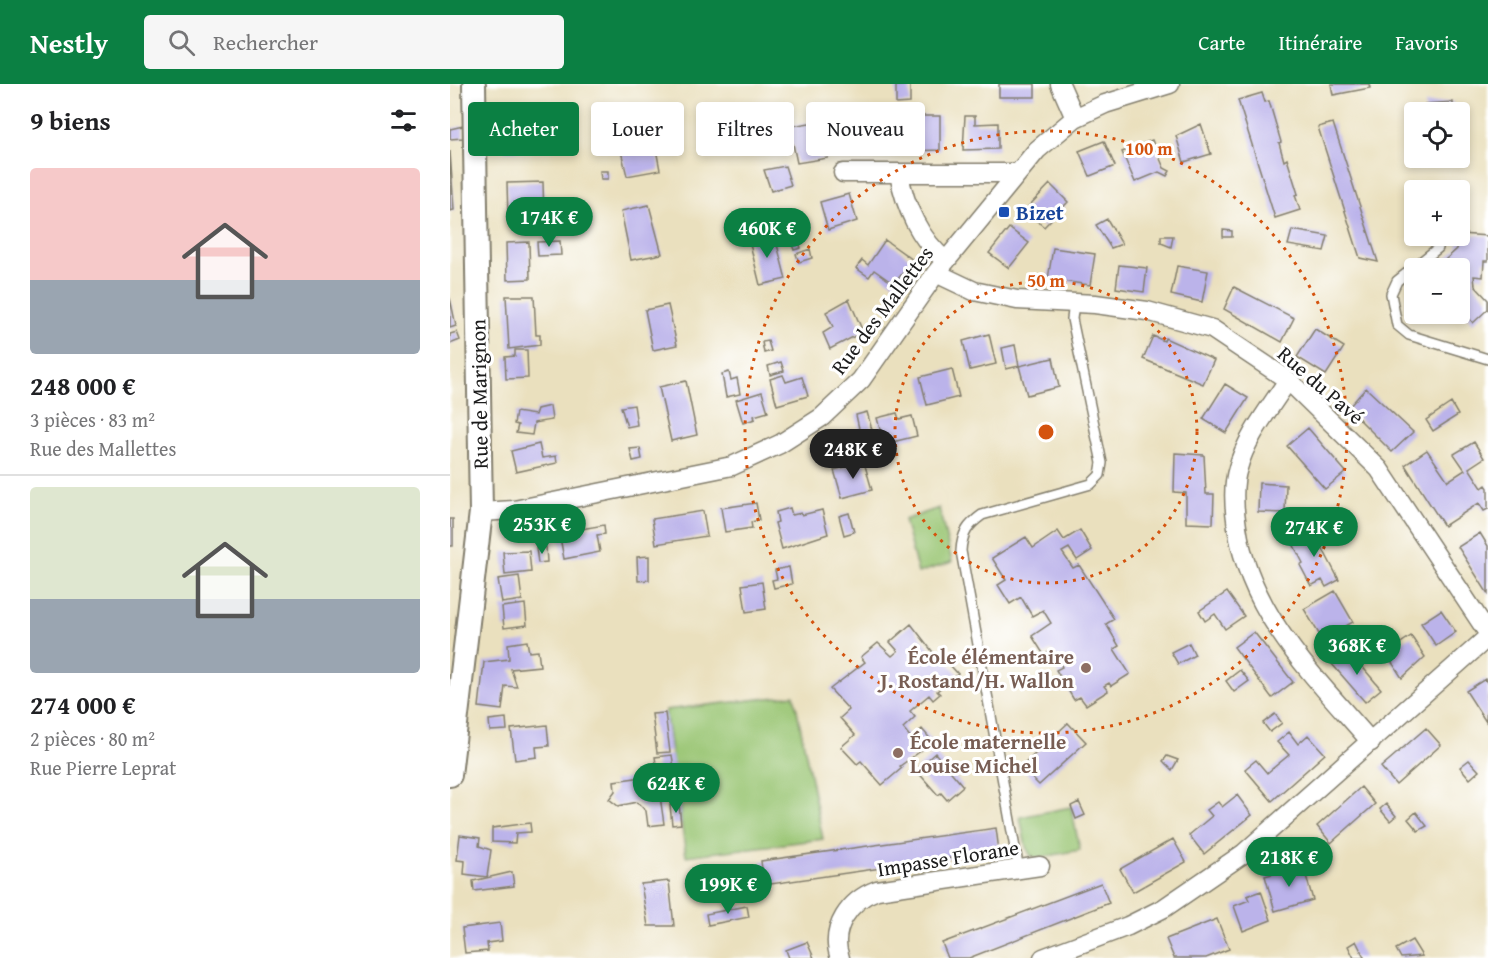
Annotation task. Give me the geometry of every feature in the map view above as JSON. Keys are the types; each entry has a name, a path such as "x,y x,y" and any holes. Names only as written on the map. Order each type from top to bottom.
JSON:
{"street":[{"name":"Rue de Marignon","path":"450,775 481,512 474,84"},
{"path":"1060,84 1075,118"},
{"name":"Rue des Mallettes","path":"481,512 514,510 714,471 780,444 822,417 861,380 941,267 1037,150 1075,118 1105,104 1170,84"},
{"path":"843,173 1018,173"},
{"path":"899,174 903,196 941,267"},
{"name":"Rue du Pavé","path":"941,267 974,291 1017,300 1074,303 1147,311 1212,329 1288,380 1379,469 1488,635"},
{"path":"1288,380 1247,446 1237,468 1234,507 1240,550 1256,591 1278,632 1371,742"},
{"path":"1043,958 1128,926 1164,908 1202,884 1274,829 1488,635"},
{"name":"Impasse Florane","path":"840,958 838,935 843,918 853,903 864,895 877,890 1040,866"}],"lane":[{"path":"1438,248 1397,281 1391,294 1397,325 1409,335 1488,359"},
{"path":"1019,870 961,544 969,524 982,515 1091,484 1100,475 1102,463 1072,319 1074,303"}],"green space":[{"path":"939,508 952,562 918,573 904,520"},
{"path":"794,695 823,839 686,856 665,710"},
{"path":"1071,807 1080,850 1038,858 1031,856 1026,847 1020,817"}],"building":[{"path":"999,84 1035,84 1035,97 999,97"},
{"path":"1331,84 1369,84 1370,88 1333,95"},
{"path":"910,85 910,102 896,102 896,86"},
{"path":"1262,93 1265,102 1269,101 1284,161 1287,159 1298,194 1295,195 1300,210 1275,218 1238,100"},
{"path":"925,116 940,116 940,150 925,150"},
{"path":"965,116 975,116 975,124 998,123 998,149 963,150"},
{"path":"1333,123 1378,262 1360,258 1318,127"},
{"path":"806,124 806,156 828,156 828,158 797,163 794,149 794,126"},
{"path":"1201,124 1211,154 1184,162 1176,136"},
{"path":"463,126 463,138 450,139 450,129"},
{"path":"1152,140 1164,168 1170,171 1167,176 1159,172 1135,182 1122,152"},
{"path":"1104,141 1115,166 1090,176 1079,151"},
{"path":"450,151 454,210 450,211"},
{"path":"622,156 657,156 660,170 627,176"},
{"path":"785,166 791,185 771,191 764,170"},
{"path":"600,171 608,171 608,179 601,179"},
{"path":"543,182 544,218 508,219 507,183"},
{"path":"1050,184 1068,202 1044,227 1025,210"},
{"path":"849,194 857,221 828,230 820,202"},
{"path":"649,205 662,254 631,260 621,211"},
{"path":"1107,219 1122,244 1111,248 1096,225"},
{"path":"794,227 801,248 794,250 787,229"},
{"path":"1009,228 1029,243 1009,268 989,253"},
{"path":"1223,230 1232,231 1232,237 1223,237"},
{"path":"1292,230 1328,236 1324,251 1288,245"},
{"path":"774,233 786,279 760,285 749,240"},
{"path":"1470,235 1488,236 1488,261 1484,261 1483,277 1474,276 1475,286 1488,300 1488,309 1473,323 1470,319 1470,258 1447,258 1458,246 1470,246"},
{"path":"1161,236 1173,236 1171,247 1161,243"},
{"path":"885,240 913,260 894,284 874,270 869,277 856,268 862,260 868,265"},
{"path":"560,241 561,255 538,256 537,242"},
{"path":"529,242 530,279 507,280 506,243"},
{"path":"1053,248 1095,254 1090,285 1048,279"},
{"path":"810,249 812,258 799,262 796,254"},
{"path":"1119,265 1147,268 1144,292 1116,288"},
{"path":"1177,266 1208,271 1202,302 1171,295"},
{"path":"1234,287 1294,318 1282,342 1224,309"},
{"path":"506,296 534,296 536,335 540,335 540,345 509,349"},
{"path":"450,298 456,326 450,328"},
{"path":"849,299 863,332 830,349 823,333 833,327 826,312"},
{"path":"668,305 677,345 653,350 645,310"},
{"path":"1315,329 1344,347 1326,375 1297,357"},
{"path":"457,332 460,340 450,344 450,334"},
{"path":"989,334 996,364 970,370 963,341"},
{"path":"1153,336 1164,341 1165,338 1214,360 1203,384 1143,359"},
{"path":"768,341 771,351 764,353 762,342"},
{"path":"1015,345 1019,366 1006,369 1002,348"},
{"path":"515,350 527,350 528,378 506,379 505,357 515,356"},
{"path":"1053,358 1059,387 1027,395 1019,366"},
{"path":"781,362 784,371 770,375 768,366"},
{"path":"952,369 959,397 927,405 920,377"},
{"path":"729,372 731,380 737,378 740,394 726,397 722,374"},
{"path":"783,375 786,382 802,377 808,396 777,405 770,379"},
{"path":"686,381 697,435 671,441 659,387"},
{"path":"1225,384 1248,398 1226,433 1203,419"},
{"path":"1366,388 1413,432 1392,452 1348,408"},
{"path":"762,392 768,412 754,416 755,419 743,423 736,400"},
{"path":"1451,403 1458,415 1433,431 1426,420"},
{"path":"634,405 637,425 627,427 621,407"},
{"path":"550,406 552,420 534,423 532,435 516,433 518,425 514,424 516,412 535,415 537,409"},
{"path":"867,412 877,448 864,451 856,415"},
{"path":"897,413 899,419 912,416 917,436 884,444 877,418"},
{"path":"1308,428 1346,472 1325,489 1287,446"},
{"path":"1474,442 1484,458 1469,468 1482,488 1486,485 1488,488 1488,509 1484,511 1479,503 1444,526 1405,465 1427,450 1448,481 1465,470 1454,454"},
{"path":"539,444 542,458 556,456 557,463 516,472 511,451"},
{"path":"640,448 642,459 633,461 630,449"},
{"path":"1175,453 1204,455 1206,494 1214,494 1213,524 1186,523 1186,493 1174,492"},
{"path":"864,462 872,490 842,498 834,470"},
{"path":"1259,483 1286,485 1285,513 1258,512"},
{"path":"756,503 759,520 751,522 752,528 725,532 721,508"},
{"path":"790,508 792,515 822,510 828,534 782,549 775,523 778,522 776,512"},
{"path":"703,511 707,536 656,544 652,519"},
{"path":"849,513 854,532 844,535 839,516"},
{"path":"450,519 453,519 453,546 450,546"},
{"path":"604,525 605,534 597,535 600,552 564,559 560,537 570,535 569,531"},
{"path":"1311,526 1339,580 1326,587 1322,580 1311,586 1300,565 1303,563 1290,538"},
{"path":"1080,530 1092,550 1077,560 1069,548 1062,552 1073,568 1079,565 1114,619 1106,624 1119,646 1114,649 1130,674 1111,686 1109,683 1104,686 1108,691 1086,705 1080,697 1074,700 1056,670 1062,667 1052,650 1044,655 1032,636 1051,623 1043,610 1032,616 1021,597 1010,604 998,585 1006,580 992,558 1026,537 1033,548 1058,531 1064,540"},
{"path":"1480,533 1488,546 1488,594 1458,547"},
{"path":"546,547 547,562 538,563 536,548"},
{"path":"529,551 531,572 505,575 503,552"},
{"path":"649,556 649,580 638,581 637,557"},
{"path":"789,567 792,584 774,588 772,580 777,579 775,570"},
{"path":"519,576 522,600 502,603 498,579"},
{"path":"762,582 766,609 746,612 742,585"},
{"path":"1335,591 1353,622 1322,639 1304,609"},
{"path":"1227,592 1244,616 1225,629 1215,614 1205,621 1199,611"},
{"path":"525,604 527,625 504,628 502,607"},
{"path":"1441,610 1456,632 1436,646 1421,623"},
{"path":"911,624 939,660 943,657 958,674 937,691 940,694 933,700 929,695 910,711 915,717 903,728 911,738 922,729 933,742 900,766 902,768 882,785 861,761 857,764 841,747 855,735 840,718 849,710 830,689 865,662 861,657 878,643 892,656 898,651 890,642"},
{"path":"1254,632 1293,682 1272,698 1234,647"},
{"path":"1411,636 1425,657 1402,678 1386,653"},
{"path":"527,641 529,652 538,651 540,666 511,669 517,687 505,686 502,710 479,707 484,662 509,659 508,644"},
{"path":"1189,643 1195,655 1178,664 1171,652"},
{"path":"1349,651 1381,689 1365,702 1332,664"},
{"path":"1240,670 1249,681 1234,692 1226,681"},
{"path":"1485,679 1488,684 1486,722 1466,691"},
{"path":"665,713 670,752 657,753 652,714"},
{"path":"1275,714 1282,723 1270,732 1263,723"},
{"path":"506,718 507,730 490,731 489,720"},
{"path":"1068,723 1086,742 1039,785 1021,767"},
{"path":"547,725 549,746 536,747 537,757 515,760 511,729"},
{"path":"1426,728 1441,745 1396,785 1381,767"},
{"path":"1289,732 1298,744 1308,735 1325,754 1272,801 1245,769 1256,760 1267,773 1289,755 1277,742"},
{"path":"935,753 963,786 947,800 941,793 938,795 916,770"},
{"path":"672,755 675,774 658,776 655,757"},
{"path":"1167,756 1178,760 1172,770 1163,761"},
{"path":"1469,760 1479,771 1470,779 1460,767"},
{"path":"657,775 664,824 648,826 646,811 637,802 618,806 609,799 615,791 614,781"},
{"path":"1361,787 1375,804 1331,843 1317,826"},
{"path":"1237,795 1252,815 1204,854 1189,835 1212,816 1207,810 1218,802 1222,807"},
{"path":"1079,802 1085,815 1076,819 1071,806"},
{"path":"679,804 681,824 672,825 670,805"},
{"path":"1386,804 1396,816 1390,821 1380,809"},
{"path":"1416,812 1427,826 1418,831 1408,819"},
{"path":"530,823 531,832 516,833 515,843 492,842 492,828"},
{"path":"996,828 999,851 764,885 761,861"},
{"path":"460,835 480,838 479,846 491,850 487,877 464,874 465,861 457,860"},
{"path":"1173,839 1186,862 1133,892 1120,869"},
{"path":"1303,865 1313,900 1275,911 1265,876"},
{"path":"512,872 514,886 474,891 473,881"},
{"path":"669,881 674,926 648,926 641,884"},
{"path":"1101,883 1109,903 969,958 948,958 942,943"},
{"path":"1261,891 1271,920 1243,931 1234,906 1249,900 1247,896"},
{"path":"747,906 749,917 708,925 706,914"},
{"path":"1217,919 1229,949 1206,958 1174,958 1166,939"},
{"path":"500,923 502,941 487,943 488,951 465,953 462,928"},
{"path":"1412,940 1422,956 1401,958 1396,949"},
{"path":"1356,941 1364,957 1362,958 1354,958 1348,946"},
{"path":"807,942 814,958 789,958 786,950"}],"place":[{"name":"Bizet","path":"1004,212"},
{"name":"École élémentaire J. Rostand/H. Wallon","path":"1086,668"},
{"name":"École maternelle Louise Michel","path":"898,753"}]}
